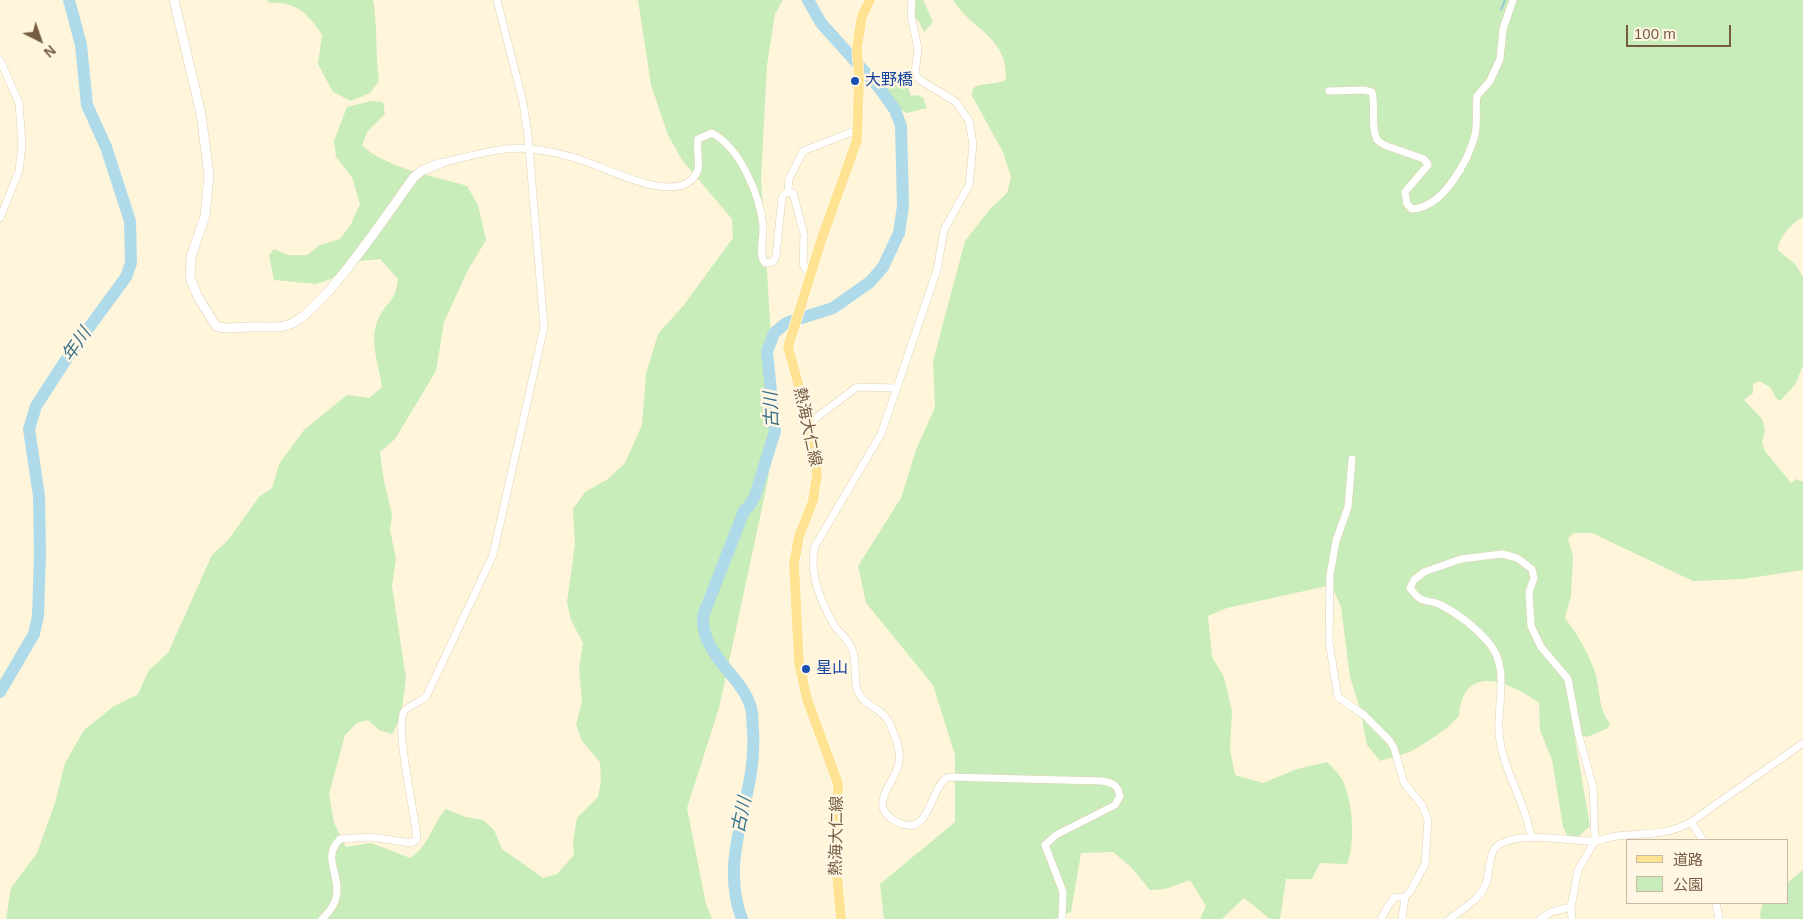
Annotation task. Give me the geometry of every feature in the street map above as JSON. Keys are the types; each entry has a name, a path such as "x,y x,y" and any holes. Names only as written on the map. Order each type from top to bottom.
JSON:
{"main road":[{"name":"熱海大仁線","path":"841,919 836,865 838,784 807,699 799,662 794,564 799,536 813,501 817,474 810,423 789,354 793,326 853,154 857,130 859,79 857,54 860,27 870,0"}],"street":[{"path":"174,0 201,114 209,175 205,216 191,257 190,278 198,297 216,326 230,328 277,327 299,320 310,312 331,288 414,177 423,170 441,163 483,154 529,148 583,161 654,186 679,186 690,181 697,173 700,162 698,138 712,133 729,146 755,190 763,224 761,257 765,263 770,264 776,256 782,197 788,191 789,178 803,151 857,130"},
{"path":"322,919 332,910 337,900 338,892 332,857 335,844 340,839 371,837 411,843 417,839 416,818 402,747 401,718 405,710 419,703 427,696 493,555 544,327 529,148 523,102 497,0"},
{"path":"912,0 911,16 918,48 915,74 920,80 956,102 965,113 972,131 972,162 969,185 965,196 944,230 936,270 877,441 818,539 812,557 818,592 835,626 852,648 858,691 868,704 884,713 898,747 898,767 886,787 883,805 894,820 914,825 923,820 936,792 948,777 1101,781 1113,784 1120,796 1115,805 1056,835 1045,845 1062,892 1062,919"},
{"path":"1329,91 1364,90 1372,92 1374,99 1372,119 1377,140 1384,145 1424,159 1428,165 1405,192 1407,204 1412,209 1419,209 1430,204 1451,185 1472,145 1478,115 1477,96 1490,80 1500,59 1503,29 1513,0"},
{"path":"0,60 19,103 22,145 19,170 0,218"},
{"path":"788,191 793,193 796,201 804,234 803,264 810,276"},
{"path":"810,423 857,387 896,388"},
{"path":"1352,459 1348,507 1336,541 1330,575 1329,642 1338,697 1364,715 1389,740 1394,748 1404,783 1422,805 1428,820 1425,864 1411,890 1405,897 1402,919"},
{"path":"1531,838 1529,823 1502,748 1499,716 1502,686 1495,653 1486,639 1462,617 1439,604 1418,600 1410,588 1414,580 1424,572 1461,559 1502,554 1517,558 1532,570 1534,578 1528,592 1531,626 1541,647 1568,679 1578,732 1593,787 1595,841 1593,848 1578,870 1571,907 1572,919"},
{"path":"1449,919 1468,905 1485,887 1493,852 1498,845 1507,841 1531,838 1558,837 1595,841 1615,836 1671,832 1691,822 1803,743"},
{"path":"1691,822 1702,839"},
{"path":"1381,919 1396,897 1405,897"},
{"path":"1716,904 1719,919"},
{"path":"1540,919 1551,912 1571,907"}],"green space":[{"path":"267,0 373,0 379,81 370,93 351,101 333,92 318,64 322,35 312,21 294,7 287,4 270,3"},
{"path":"638,0 783,0 775,14 767,65 761,178 774,417 768,480 719,708 687,808 706,904 712,919 6,919 11,888 37,853 55,803 65,763 84,730 114,706 138,694 149,670 168,653 212,555 228,540 259,497 272,488 279,464 304,430 347,395 369,398 382,387 375,352 374,334 379,317 395,293 398,279 380,259 360,261 331,279 316,284 274,280 269,255 274,249 288,255 307,255 320,245 340,239 351,224 360,204 352,177 336,157 334,141 347,107 371,101 383,102 385,114 367,132 362,146 386,161 399,166 467,186 478,205 486,240 468,270 444,322 436,371 395,439 380,452 383,476 392,515 390,530 396,559 392,586 406,678 401,717 392,734 379,730 368,720 357,723 345,735 329,794 334,823 346,847 371,843 410,858 422,848 446,809 465,817 483,820 494,830 502,849 543,878 557,874 574,855 573,841 577,818 598,797 601,781 600,762 582,741 576,725 582,701 579,669 583,643 571,620 567,602 575,544 573,509 585,492 608,479 625,463 642,425 646,374 658,334 683,306 733,238 732,219 682,160 668,135 651,85"},
{"path":"914,0 923,0 933,22 924,32 918,20 914,19"},
{"path":"953,0 1803,0 1803,217 1780,240 1778,250 1795,264 1803,277 1803,365 1795,385 1780,401 1776,398 1770,387 1759,381 1753,384 1753,393 1744,400 1762,419 1765,429 1762,443 1765,451 1791,483 1796,479 1803,482 1803,570 1743,579 1693,581 1592,533 1574,533 1568,538 1573,556 1571,596 1565,618 1582,644 1595,672 1603,712 1610,723 1608,728 1587,737 1578,734 1575,739 1590,826 1577,838 1568,837 1563,827 1552,760 1540,730 1539,703 1502,683 1478,682 1469,688 1462,699 1459,716 1447,728 1410,752 1380,761 1367,745 1360,709 1350,677 1341,607 1334,591 1327,586 1227,608 1208,616 1212,657 1224,677 1232,711 1230,749 1235,775 1263,783 1297,769 1327,762 1340,776 1348,795 1352,820 1352,844 1347,864 1320,863 1312,879 1286,879 1280,919 1270,919 1244,898 1222,919 1200,919 1206,906 1190,880 1165,889 1150,890 1130,866 1113,852 1081,853 1071,912 1055,919 884,919 880,884 955,822 955,755 933,685 866,603 858,566 901,498 916,450 935,407 933,361 965,241 990,209 1007,193 1011,177 1003,152 972,96 973,88 977,86 1006,80 1005,65 995,43 969,19"},
{"path":"887,76 890,80 908,86 911,96 918,95 923,98 927,108 907,113 898,108 878,83 879,79"},
{"path":"1803,870 1803,919 1761,919 1760,913 1763,904 1788,904 1788,882"}],"waterway":[{"name":"年川","path":"0,692 34,634 38,616 39,496 29,429 36,406 71,352 126,277 131,263 130,221 106,147 87,105 81,45 69,0"},
{"name":"古川","path":"742,919 736,895 734,871 736,848 753,755 752,714 747,696 715,654 709,643 704,630 703,616 744,511 755,496 775,431 767,352 774,333 786,323 833,308 870,282 883,267 899,233 903,206 901,126 895,110 881,90 821,23 808,0"},
{"path":"1501,10 1505,0"}],"place":[{"name":"大野橋","path":"855,81"},
{"name":"星山","path":"806,669"}]}
